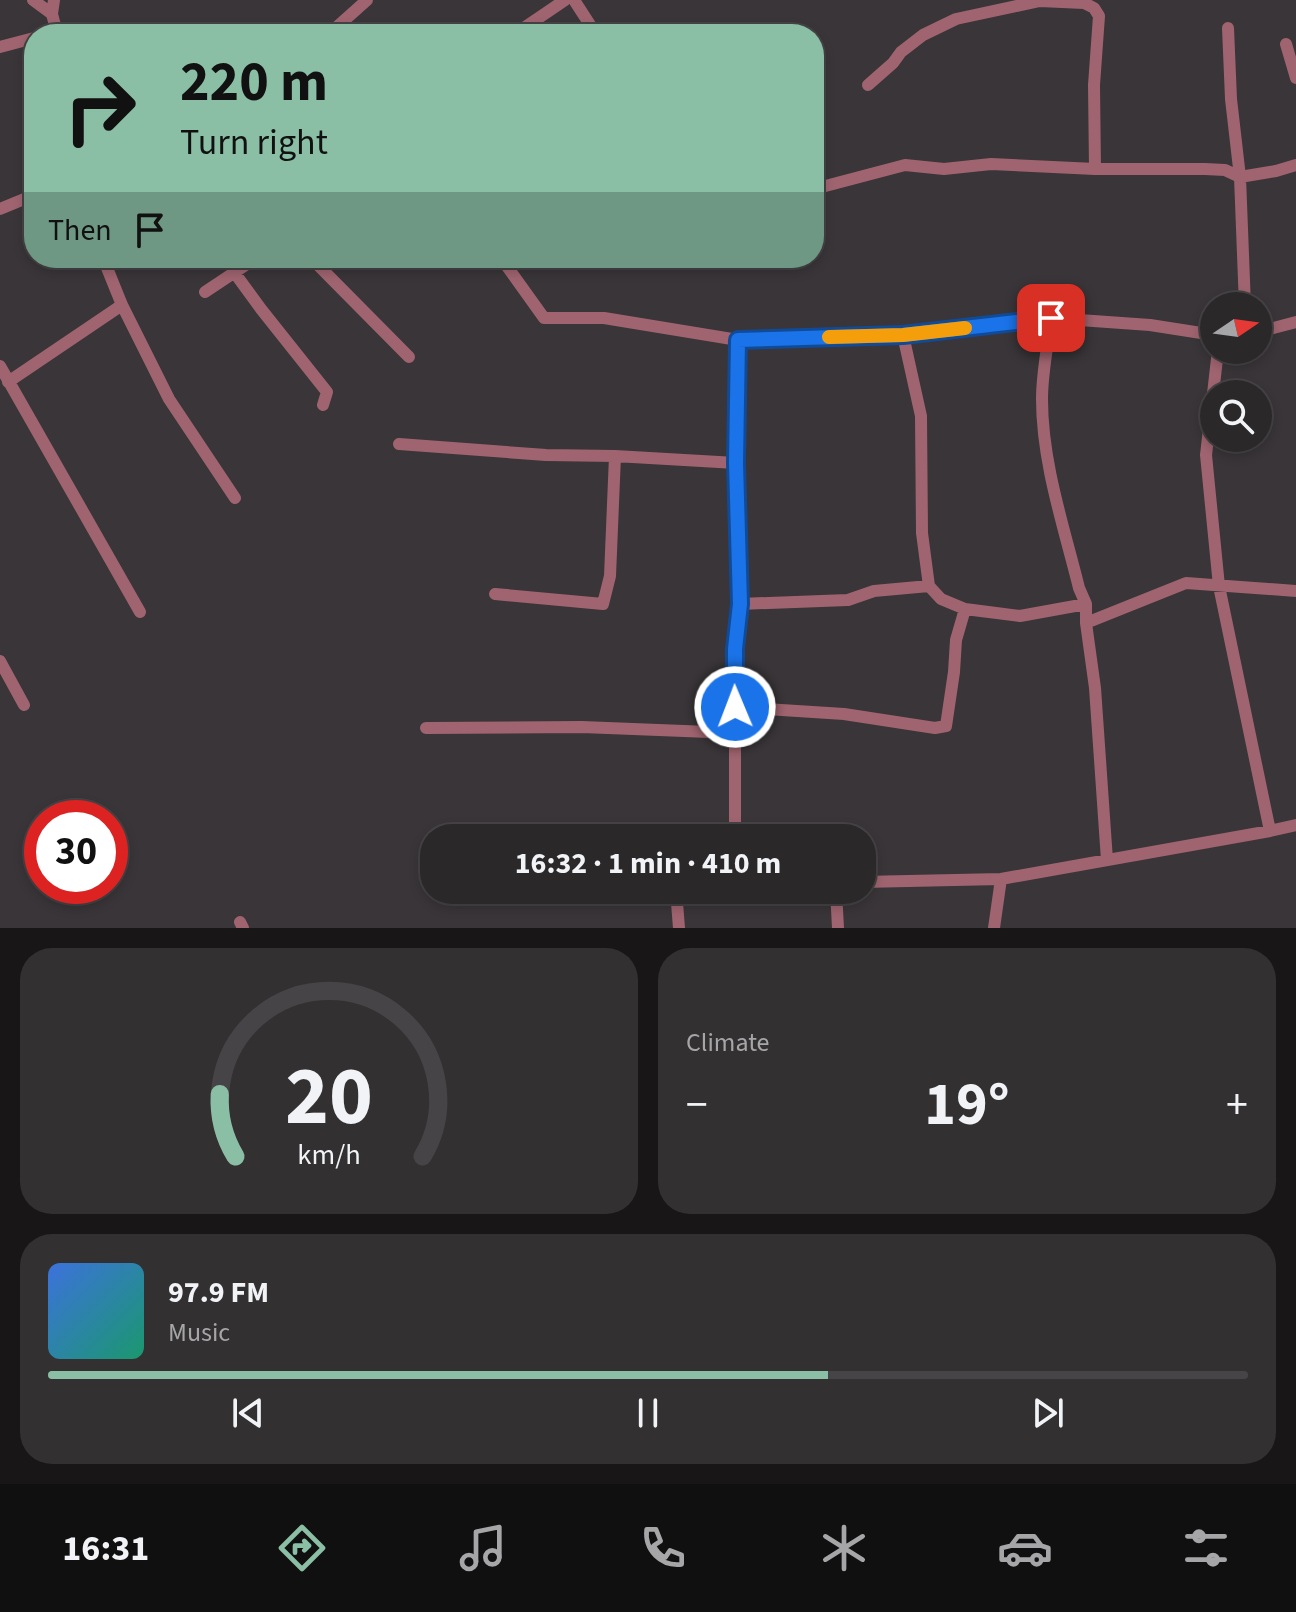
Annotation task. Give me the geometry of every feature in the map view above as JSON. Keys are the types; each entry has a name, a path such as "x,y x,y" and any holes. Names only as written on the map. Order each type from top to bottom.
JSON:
{"street":[{"path":"33,0 52,14"},
{"path":"54,0 54,24"},
{"path":"340,24 367,0"},
{"path":"530,24 565,0"},
{"path":"574,0 590,24"},
{"path":"868,85 923,35 956,19 1040,1 1084,3 1094,8 1099,16 1094,85 1095,169"},
{"path":"1228,28 1231,99 1240,177 1244,292"},
{"path":"0,47 24,41"},
{"path":"1286,44 1296,78"},
{"path":"824,186 905,165 944,169 991,164 1095,169 1205,169 1225,170 1240,177 1296,165"},
{"path":"0,209 24,199"},
{"path":"107,268 169,399 235,498"},
{"path":"205,292 240,268"},
{"path":"321,268 409,357"},
{"path":"508,268 544,318 604,318 738,340 903,335 1051,318 1150,325 1200,333"},
{"path":"234,272 327,392 323,405"},
{"path":"8,382 122,305"},
{"path":"1051,318 1042,397 1044,432 1079,588 1086,604 1107,860"},
{"path":"1272,328 1296,322"},
{"path":"903,335 921,416 922,533 929,586 941,599 965,609 1020,616 1086,604"},
{"path":"735,824 735,649 740,604 736,463 738,340"},
{"path":"1216,364 1206,455 1219,586 1270,831"},
{"path":"0,366 140,612"},
{"path":"399,444 546,455 736,463"},
{"path":"495,594 603,604 610,576 615,456"},
{"path":"1086,623 1186,583 1296,591"},
{"path":"740,604 848,600 874,591 929,586"},
{"path":"735,707 844,714 935,728 946,726 956,640 965,609"},
{"path":"0,661 24,705"},
{"path":"426,728 582,727 735,733"},
{"path":"876,882 1001,879 1296,825"},
{"path":"994,928 1001,879"},
{"path":"677,904 679,928"},
{"path":"837,904 838,928"}],"slow traffic":[{"path":"829,337 903,335 965,328"}],"route":[{"path":"735,707 735,649 740,604 736,463 738,340 903,335 1051,318"}]}
